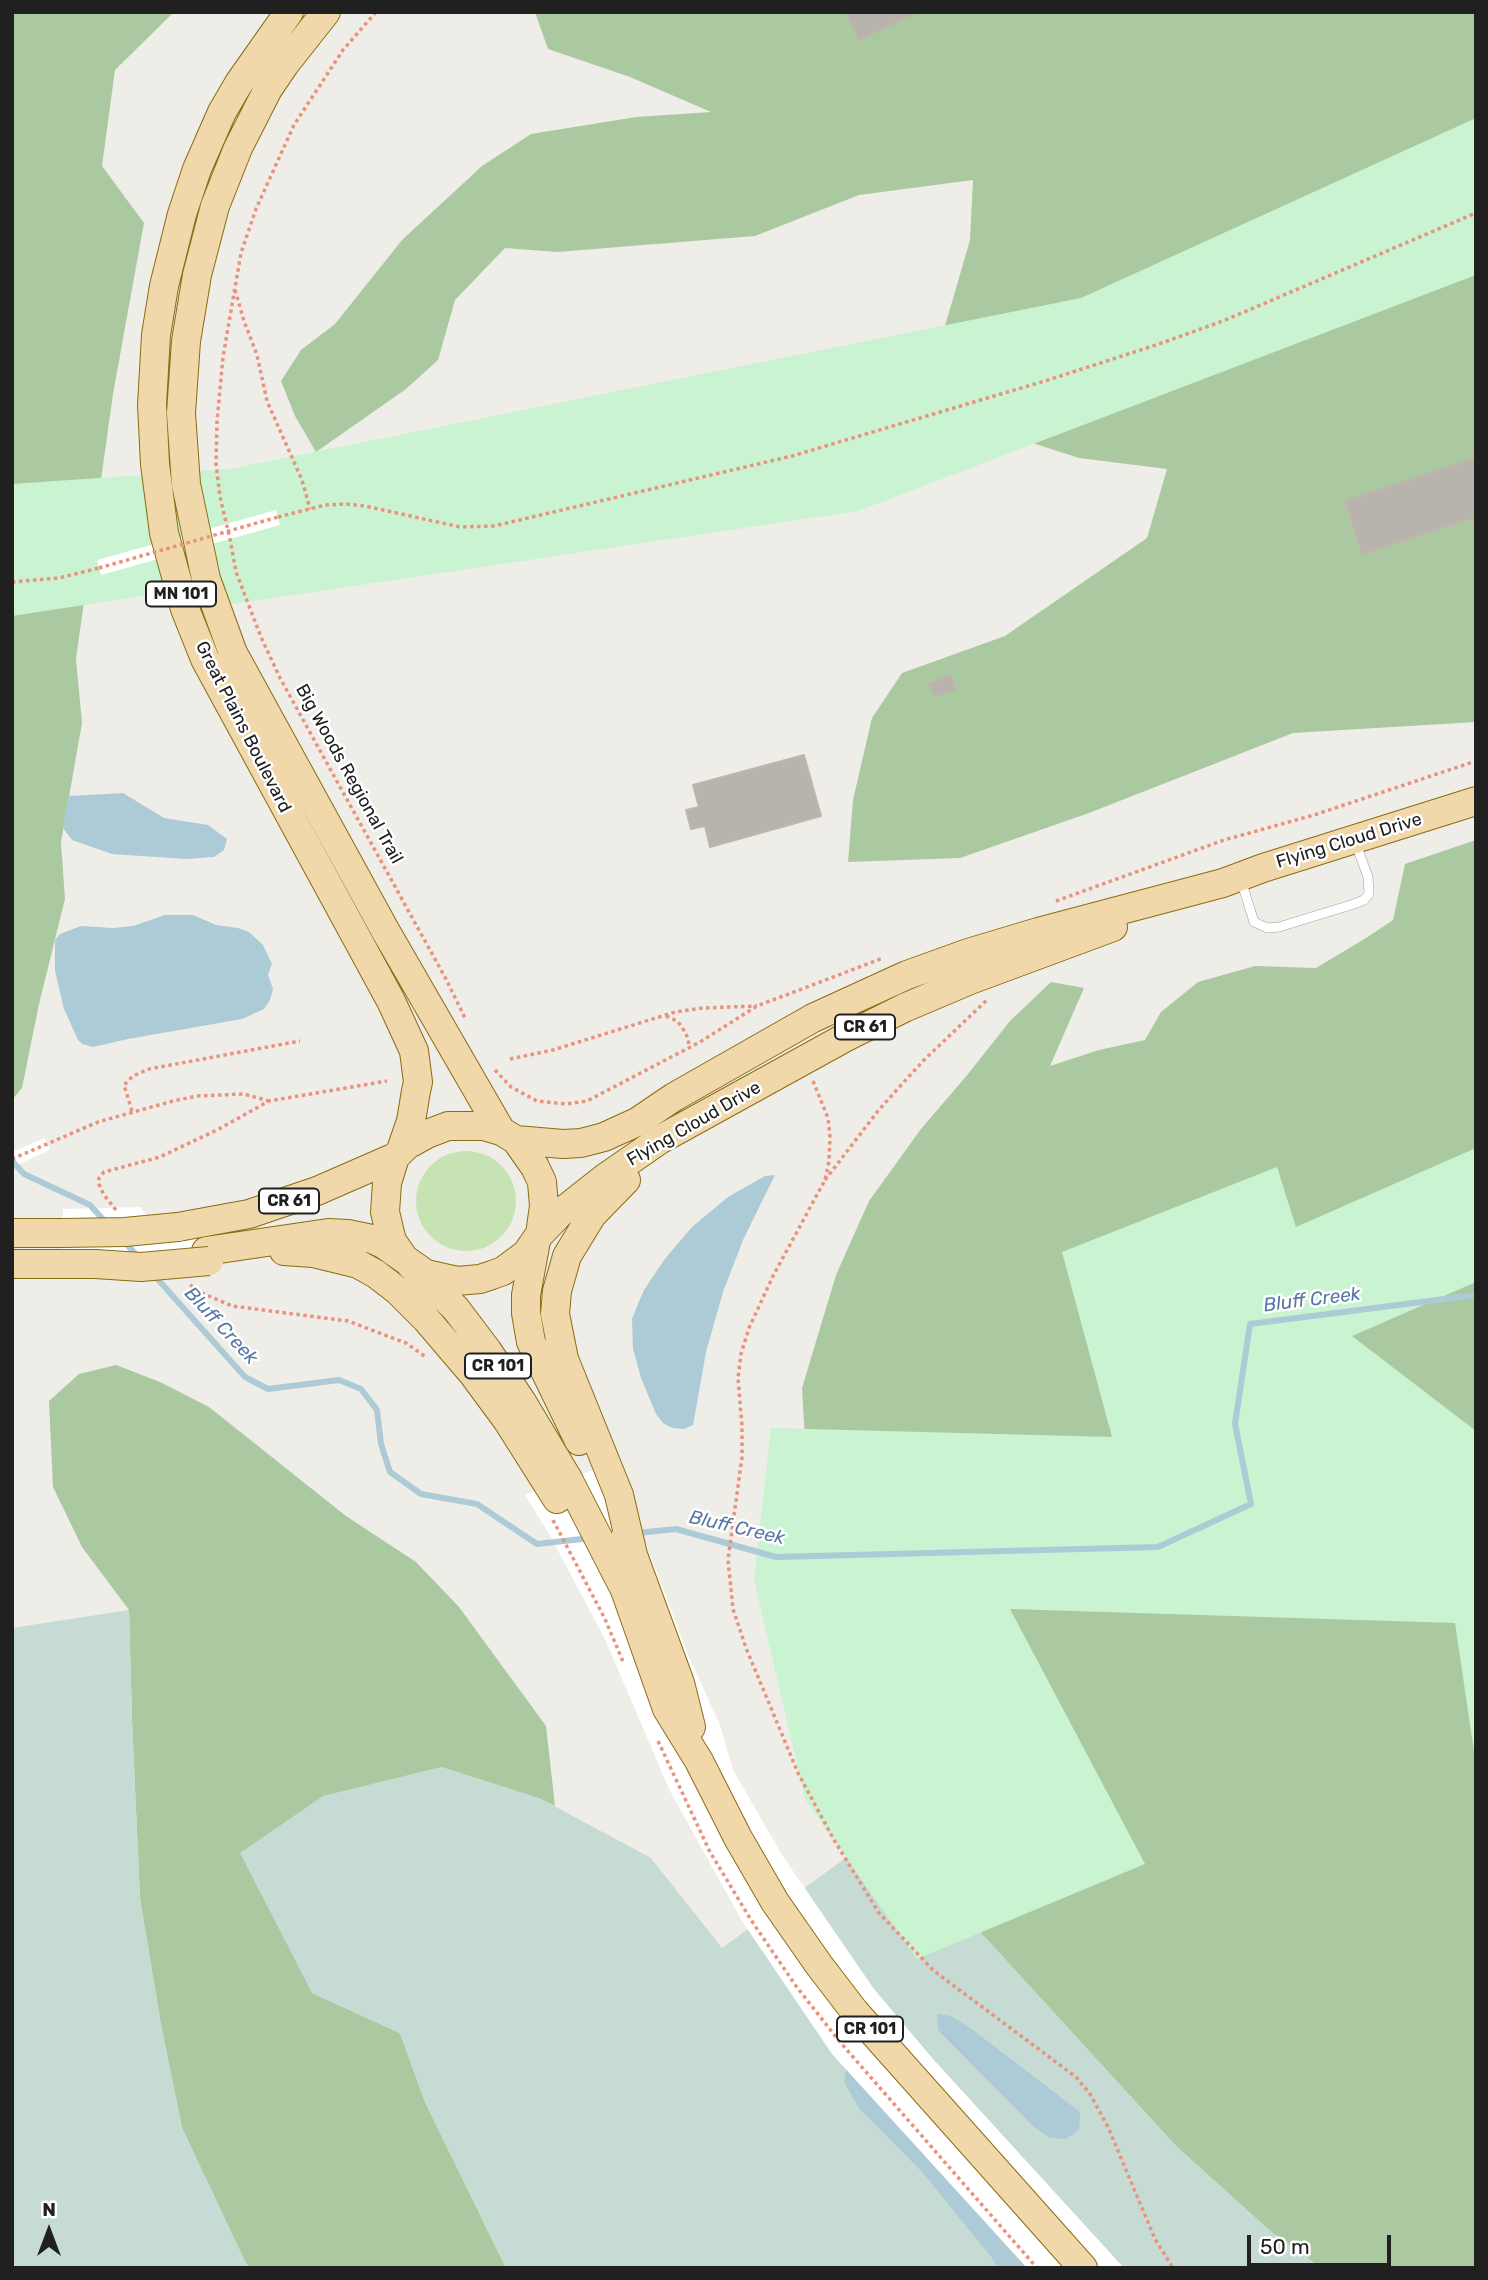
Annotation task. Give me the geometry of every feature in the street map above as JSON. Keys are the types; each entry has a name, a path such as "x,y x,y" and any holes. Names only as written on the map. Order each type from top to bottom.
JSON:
{"main road":[{"name":"Great Plains Boulevard","path":"289,12 222,112 197,169 182,214 164,286 156,335 152,405 155,464 164,533 185,608 205,659 391,1000 414,1051 416,1091 411,1121 398,1154"},
{"name":"Great Plains Boulevard","path":"326,12 268,89 238,148 215,206 197,275 186,341 181,413 186,484 206,579 233,653 366,896 509,1135"},
{"name":"Flying Cloud Drive","path":"207,1256 338,1233 372,1239 426,1274 446,1279 480,1279 503,1271 526,1254 559,1214 661,1139 863,1028 970,980 1066,947 1263,868 1476,801"},
{"name":"Flying Cloud Drive","path":"12,1233 125,1232 178,1227 249,1213 328,1186 398,1154 427,1133 448,1126 484,1126 509,1135 563,1144 604,1137 637,1122 683,1092 813,1018 907,975 1038,932 1232,881"},
{"path":"579,1475 564,1359 555,1314 557,1291 567,1256 592,1215 641,1167 769,1080"},
{"name":"CR 101","path":"509,1135 535,1167 542,1182 544,1206 526,1295 531,1342 667,1709 699,1761 738,1838 775,1902 819,1965 855,2012 1083,2268"},
{"name":"CR 101","path":"398,1154 387,1183 385,1212 392,1241 456,1309 522,1402 579,1475 619,1495 633,1555 680,1683 699,1761"},
{"path":"12,1264 95,1264 141,1268 207,1256 284,1251 313,1253 358,1264 376,1273 398,1291 452,1348 507,1420 579,1475"}],"lane":[{"path":"1232,881 1254,922 1267,929 1354,904 1364,900 1369,894 1368,877 1355,840"}],"path":[{"name":"Big Woods Regional Trail","path":"376,12 344,50 294,125 256,209 241,253 223,357 216,464 236,572 279,678 446,979 468,1025"},
{"path":"12,582 60,578 325,505 354,504 452,525 494,526 767,462 858,437 1156,345 1223,321 1476,213"},
{"path":"234,288 257,355 267,401 299,474 310,509"},
{"path":"1056,901 1224,840 1314,814 1476,761"},
{"path":"495,1070 511,1087 528,1098 546,1103 577,1103 596,1097 688,1048 757,1006 885,958"},
{"path":"988,999 902,1084 824,1181 773,1276 749,1328 741,1353 738,1378 742,1457 729,1560 733,1609 746,1648 798,1773 834,1840 879,1913 934,1971 1076,2077 1090,2094 1108,2127 1155,2239 1173,2268"},
{"path":"510,1059 553,1050 664,1015 703,1008 757,1006"},
{"path":"664,1015 677,1021 682,1027 688,1038 688,1048"},
{"path":"131,1111 124,1085 133,1076 149,1069 300,1041"},
{"path":"802,1061 828,1118 830,1149 824,1181"},
{"path":"118,1211 101,1188 99,1180 102,1174 160,1157 269,1101 387,1080"},
{"path":"12,1159 98,1122 131,1111 197,1096 244,1094 269,1101"},
{"path":"186,1282 202,1293 232,1306 348,1321 407,1343 434,1362"}],"green space":[{"path":"12,12 174,12 115,70 102,166 144,223 113,394 76,659 82,723 61,842 65,899 22,1088 12,1100"},
{"path":"535,12 1476,12 1476,722 1293,733 1089,813 960,858 848,862 853,800 872,718 902,673 1005,636 1147,538 1167,469 1079,458 989,429 945,326 970,240 973,180 859,195 755,236 557,252 505,248 455,300 438,360 406,389 316,452 295,416 281,381 301,350 335,324 402,240 482,166 531,134 636,117 711,112 630,77 548,49"},
{"path":"1476,118 1476,275 858,511 206,608 209,586 12,616 12,484 229,469 1081,298"},
{"path":"1476,840 1476,2268 1321,2268 1270,2231 1176,2146 938,1886 815,1615 802,1388 836,1275 869,1201 921,1129 1010,1021 1051,982 1084,988 1050,1066 1099,1050 1145,1040 1161,1012 1198,982 1255,966 1316,968 1366,938 1393,920 1405,864"},
{"path":"1476,1148 1476,1282 1352,1336 1476,1431 1476,1765 1455,1623 1010,1609 1145,1864 917,1959 805,1799 754,1580 771,1428 1112,1437 1062,1252 1277,1167 1296,1227"},
{"path":"466,1151 485,1155 501,1166 512,1182 516,1201 512,1220 501,1236 485,1247 466,1251 447,1247 431,1236 420,1220 416,1201 420,1182 431,1166 447,1155"},
{"path":"116,1365 160,1382 209,1407 346,1516 416,1562 459,1607 546,1726 555,1806 441,1767 312,1993 400,2033 425,2102 506,2268 251,2268 246,2264 182,2128 140,1899 129,1610 82,1547 53,1487 49,1401 79,1374"},
{"path":"129,1610 140,1899 161,2025 182,2128 246,2263 251,2268 12,2268 12,1628"},
{"path":"441,1767 541,1799 651,1858 722,1948 862,1846 938,1886 1176,2146 1270,2231 1321,2268 506,2268 425,2102 400,2033 312,1993 240,1853 323,1796"}],"water":[{"path":"123,793 164,818 208,825 227,839 224,850 214,857 186,859 112,854 72,840 63,828 69,796"},
{"path":"165,915 193,915 216,925 249,932 263,945 272,964 268,975 273,989 270,1000 264,1009 242,1019 93,1047 82,1044 64,1009 55,971 55,940 60,934 81,926 133,926"},
{"path":"775,1175 743,1240 723,1292 706,1352 693,1425 684,1429 672,1428 663,1423 656,1414 641,1378 633,1349 632,1319 638,1304 664,1260 692,1227 728,1197 765,1176"},
{"path":"937,2014 951,2016 973,2030 1080,2112 1079,2130 1066,2139 1050,2138 1034,2127 938,2030"},
{"path":"852,2032 1078,2268 997,2268 992,2258 923,2173 859,2108 844,2082"}],"pier":[{"path":"276,510 280,525 101,575 97,560"},
{"path":"45,1138 50,1150 12,1167 12,1152"},
{"path":"141,1207 149,1220 204,1235 208,1269 62,1254 63,1209"},
{"path":"615,1462 688,1655 720,1725 733,1770 782,1855 874,1989 933,2059 1124,2268 1027,2268 832,2054 742,1921 670,1791 605,1639 548,1532 525,1495"}],"building":[{"path":"846,12 917,12 859,40"},
{"path":"1476,458 1476,517 1362,554 1345,501"},
{"path":"951,675 956,689 934,696 929,683"},
{"path":"804,755 821,816 710,847 705,826 691,829 686,810 699,807 693,785"}],"waterway":[{"name":"Bluff Creek","path":"12,1161 24,1174 90,1205 108,1225"},
{"name":"Bluff Creek","path":"123,1240 139,1258"},
{"name":"Bluff Creek","path":"153,1274 245,1377 268,1389 339,1380 361,1389 377,1410 381,1444 390,1472 421,1494 477,1504 537,1544 591,1538"},
{"name":"Bluff Creek","path":"637,1533 676,1529 776,1557 1158,1547 1251,1504 1235,1424 1250,1324 1476,1295"}]}
